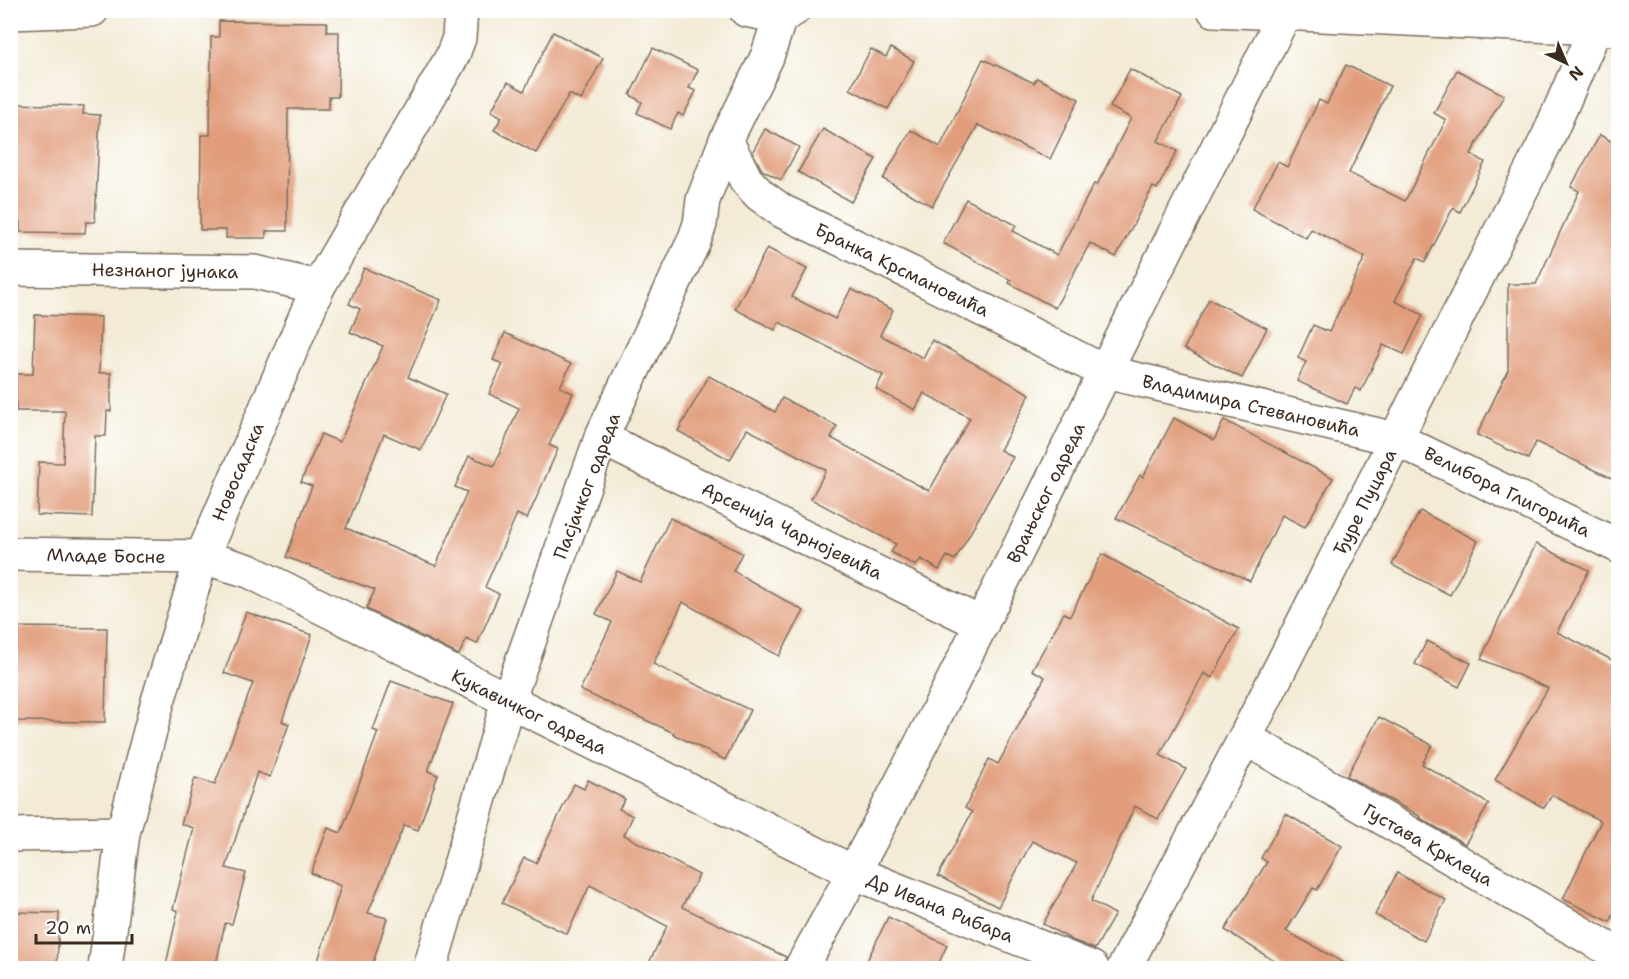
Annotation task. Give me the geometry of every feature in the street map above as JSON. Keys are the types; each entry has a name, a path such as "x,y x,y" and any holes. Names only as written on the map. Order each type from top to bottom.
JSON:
{"street":[{"path":"10,13 92,10"},
{"name":"Новосадска","path":"105,969 123,833 158,702 202,557 318,287 452,57 459,38 461,10"},
{"path":"746,10 786,14"},
{"path":"1214,10 1606,29"},
{"name":"Врањског одреда","path":"801,969 855,873 982,624 1105,372 1266,13"},
{"name":"Пасјачког одреда","path":"430,969 508,701 602,438 694,241 700,224 703,200 726,140 786,14"},
{"name":"Ђуре Пуцара","path":"1124,969 1245,738 1548,137 1606,29"},
{"name":"Бранка Крсмановића","path":"726,140 746,180 760,195 782,211 921,278 1105,372"},
{"name":"Незнаног јунака","path":"10,268 255,273 318,287"},
{"name":"Владимира Стевановића","path":"1105,372 1396,439"},
{"name":"Арсенија Чарнојевића","path":"602,438 982,624"},
{"name":"Велибора Глигорића","path":"1396,439 1618,546"},
{"name":"Младе Босне","path":"10,554 202,557"},
{"name":"Кукавичког одреда","path":"202,557 249,571 855,873"},
{"name":"Густава Крклеца","path":"1245,738 1610,954"},
{"path":"10,835 123,833"},
{"name":"Др Ивана Рибара","path":"855,873 1092,969"}],"building":[{"path":"219,21 327,22 327,32 339,32 338,97 329,97 329,109 288,109 287,231 266,231 266,238 226,238 226,230 200,230 201,135 210,135 211,37 219,37"},
{"path":"553,32 603,58 581,100 569,94 536,153 494,130 502,117 491,111 508,82 524,91"},
{"path":"653,48 698,70 689,88 696,91 683,116 678,113 670,129 637,113 642,102 630,95"},
{"path":"891,48 914,61 888,109 850,89 871,49 886,57"},
{"path":"983,59 1034,83 1037,78 1079,99 1050,159 978,125 932,206 883,179 911,130 940,147"},
{"path":"1346,65 1390,86 1349,173 1405,201 1446,120 1434,113 1457,70 1504,95 1471,154 1485,162 1460,212 1453,208 1425,262 1417,258 1395,301 1423,315 1404,354 1383,345 1361,391 1355,388 1347,404 1297,381 1306,362 1298,358 1313,325 1329,332 1365,257 1311,229 1306,238 1252,209 1278,162 1287,167 1319,100 1327,104"},
{"path":"1130,69 1182,97 1158,141 1177,151 1157,189 1153,187 1116,257 1090,243 1055,308 1009,283 1011,280 943,243 966,199 1016,225 1013,231 1057,255 1094,184 1097,185 1131,118 1110,107"},
{"path":"15,104 84,106 83,114 100,115 95,222 86,222 85,233 20,232 20,222 10,222 10,112 15,112"},
{"path":"765,129 799,147 781,180 762,170 754,155 753,151"},
{"path":"823,129 876,159 851,202 798,172"},
{"path":"1600,135 1618,145 1618,481 1536,442 1528,459 1477,435 1508,370 1508,284 1536,284 1579,191 1571,187"},
{"path":"767,248 807,269 792,297 835,319 851,289 893,310 880,335 923,358 932,340 1030,394 1000,450 1013,457 955,560 947,556 939,570 921,559 916,566 891,552 896,544 811,499 826,470 747,429 730,460 678,431 709,376 775,412 782,398 837,426 831,438 929,491 970,418 924,393 915,410 876,389 883,375 779,322 775,330 735,309"},
{"path":"364,268 441,300 408,377 446,394 421,450 384,434 346,528 436,566 467,492 455,487 469,456 494,466 519,408 489,394 503,364 493,360 505,333 571,364 560,387 573,393 549,445 558,449 527,519 517,514 485,587 499,594 477,644 466,639 459,655 366,609 375,590 286,557 312,486 301,482 321,434 340,442 383,346 350,332 360,309 349,304"},
{"path":"1209,299 1267,328 1242,378 1184,349"},
{"path":"35,315 101,317 99,373 111,373 111,411 107,411 106,436 95,436 92,517 37,515 39,462 63,463 65,411 16,411 16,374 33,374"},
{"path":"1174,418 1214,440 1224,420 1333,478 1305,527 1282,515 1250,581 1116,518 1140,475 1143,477"},
{"path":"1420,511 1478,541 1450,595 1392,565"},
{"path":"670,518 742,553 733,571 804,611 779,656 683,602 653,664 750,710 725,760 674,733 580,690 612,622 596,614 617,571 640,582"},
{"path":"1536,544 1589,570 1557,632 1618,663 1618,906 1610,922 1563,899 1601,821 1552,795 1544,808 1495,780 1548,688 1481,659"},
{"path":"1102,554 1239,629 1212,678 1204,673 1160,755 1186,769 1158,819 1135,806 1091,901 1115,914 1095,949 1072,940 1043,924 1077,863 1032,841 998,907 938,876 972,812 965,808 989,759 998,764 1045,677 1032,670 1064,613 1070,616"},
{"path":"246,612 312,635 282,721 289,724 270,777 257,772 226,868 246,873 232,924 225,923 215,969 165,969 178,911 173,909 194,828 181,824 195,778 215,784 253,683 224,673"},
{"path":"10,627 107,628 105,722 10,721"},
{"path":"1427,641 1471,663 1459,687 1415,664"},
{"path":"391,681 453,704 428,771 438,775 418,830 404,825 368,913 387,918 371,969 341,969 318,961 341,886 311,873 328,828 341,833 378,732 373,730"},
{"path":"1379,717 1432,745 1422,764 1489,804 1465,844 1347,776"},
{"path":"588,780 625,799 619,809 633,816 624,835 699,875 682,907 786,957 782,969 646,969 667,926 590,885 567,934 502,903 524,858 536,863 574,784 584,789"},
{"path":"1286,814 1342,846 1317,890 1313,888 1286,931 1355,969 1287,969 1225,930 1267,862 1261,858"},
{"path":"1397,873 1446,900 1424,941 1375,915"},
{"path":"10,912 59,913 57,969 10,969"},
{"path":"888,917 947,945 936,969 882,969 867,961"}]}
